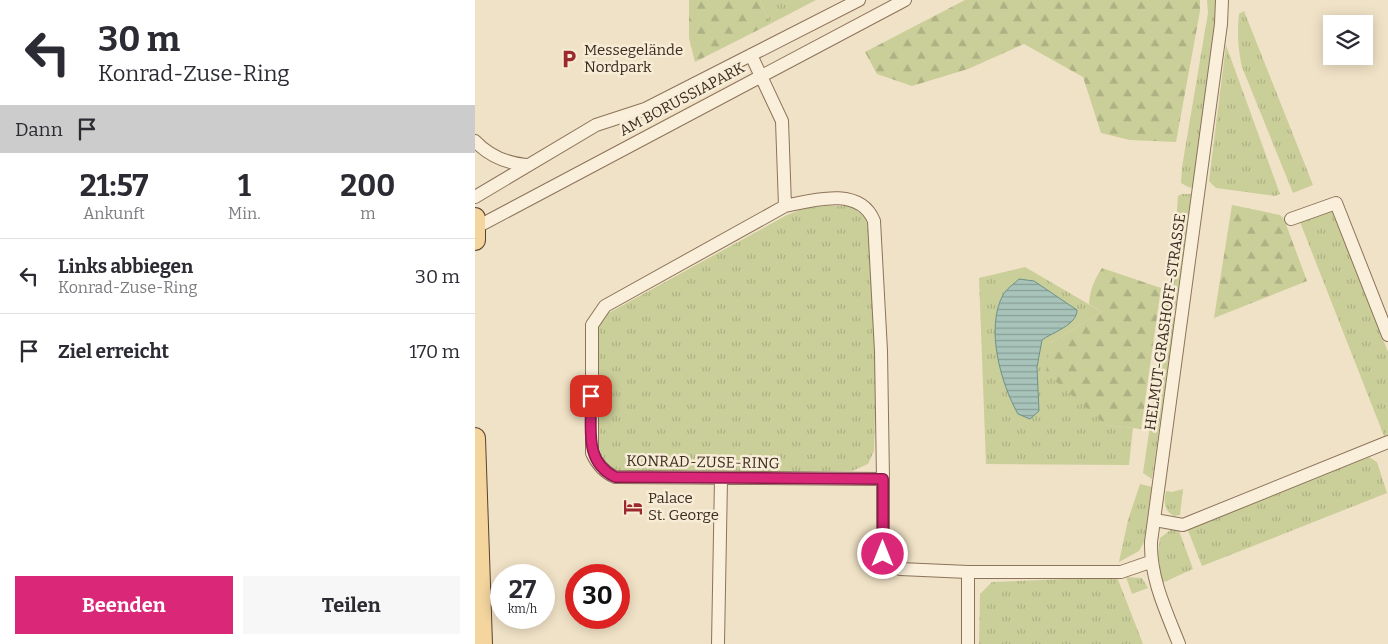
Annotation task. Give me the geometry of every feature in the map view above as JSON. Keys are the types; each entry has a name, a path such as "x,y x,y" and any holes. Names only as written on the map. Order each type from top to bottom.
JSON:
{"main road":[{"path":"475,218 475,240"},
{"path":"475,438 482,644"}],"street":[{"name":"AM BORUSSIAPARK","path":"475,197 596,125 645,109 859,0"},
{"name":"AM BORUSSIAPARK","path":"475,227 905,0"},
{"name":"HELMUT-GRASHOFF-STRASSE","path":"1179,644 1159,594 1150,562 1221,24 1222,0"},
{"path":"751,55 782,121 785,206"},
{"path":"475,141 496,157 514,164 526,166"},
{"name":"KONRAD-ZUSE-RING","path":"883,479 615,477 597,463 592,453 592,325 605,306 785,206 821,198 849,199 867,209 874,221 881,350 883,479 883,554 887,562 900,569 968,572 1121,572 1150,562"},
{"path":"1291,219 1336,203 1388,335"},
{"path":"1155,520 1183,525 1388,442"},
{"path":"718,644 721,479"},
{"path":"967,644 968,572"}],"green space":[{"path":"689,0 760,0 770,24 695,62 689,38"},
{"path":"760,0 816,0 770,24"},
{"path":"965,0 1200,0 1200,11 1176,142 1130,140 1101,133 1083,77 1024,44 968,69 912,86 877,74 865,52"},
{"path":"1207,0 1215,0 1216,18 1193,187 1190,188 1181,183 1182,167 1208,13"},
{"path":"1244,11 1313,185 1293,193 1242,67 1238,28 1239,14"},
{"path":"1226,45 1280,194 1275,196 1216,188 1209,181"},
{"path":"1192,194 1175,310 1170,310 1164,305 1173,260 1178,196"},
{"path":"1232,205 1280,215 1284,219 1307,281 1214,318"},
{"path":"851,206 866,218 869,234 877,342 874,451 868,464 852,471 623,472 612,468 599,456 597,326 605,315 787,215 805,208"},
{"path":"1332,210 1388,352 1388,435 1384,436 1300,222"},
{"path":"1025,267 1102,312 1050,343 1106,425 1133,428 1129,465 986,464 979,278"},
{"path":"1102,268 1161,288 1141,429 1106,425 1046,373 1050,343 1102,312 1089,304 1093,285"},
{"path":"1168,316 1175,318 1152,479 1143,473 1160,358 1161,319"},
{"path":"1369,457 1377,462 1387,493 1202,566 1187,528"},
{"path":"1140,484 1152,487 1144,542 1139,551 1119,562 1128,520"},
{"path":"1183,489 1180,515 1174,516 1170,514 1165,505 1166,491 1172,492"},
{"path":"1173,528 1178,528 1193,569 1162,583 1158,553 1160,538"},
{"path":"1117,577 1143,644 979,644 980,594 992,582"},
{"path":"1126,577 1142,578 1148,588 1132,594"}],"water":[{"path":"1019,279 1034,281 1077,310 1076,315 1069,324 1042,340 1037,367 1039,411 1030,419 1018,414 1012,402 1001,372 995,339 995,323 1003,295"}],"place":[{"name":"Messegelände Nordpark","path":"569,59"},
{"name":"Palace St. George","path":"633,507"}],"route":[{"path":"591,396 592,453 597,463 615,477 883,479 883,554"}]}
